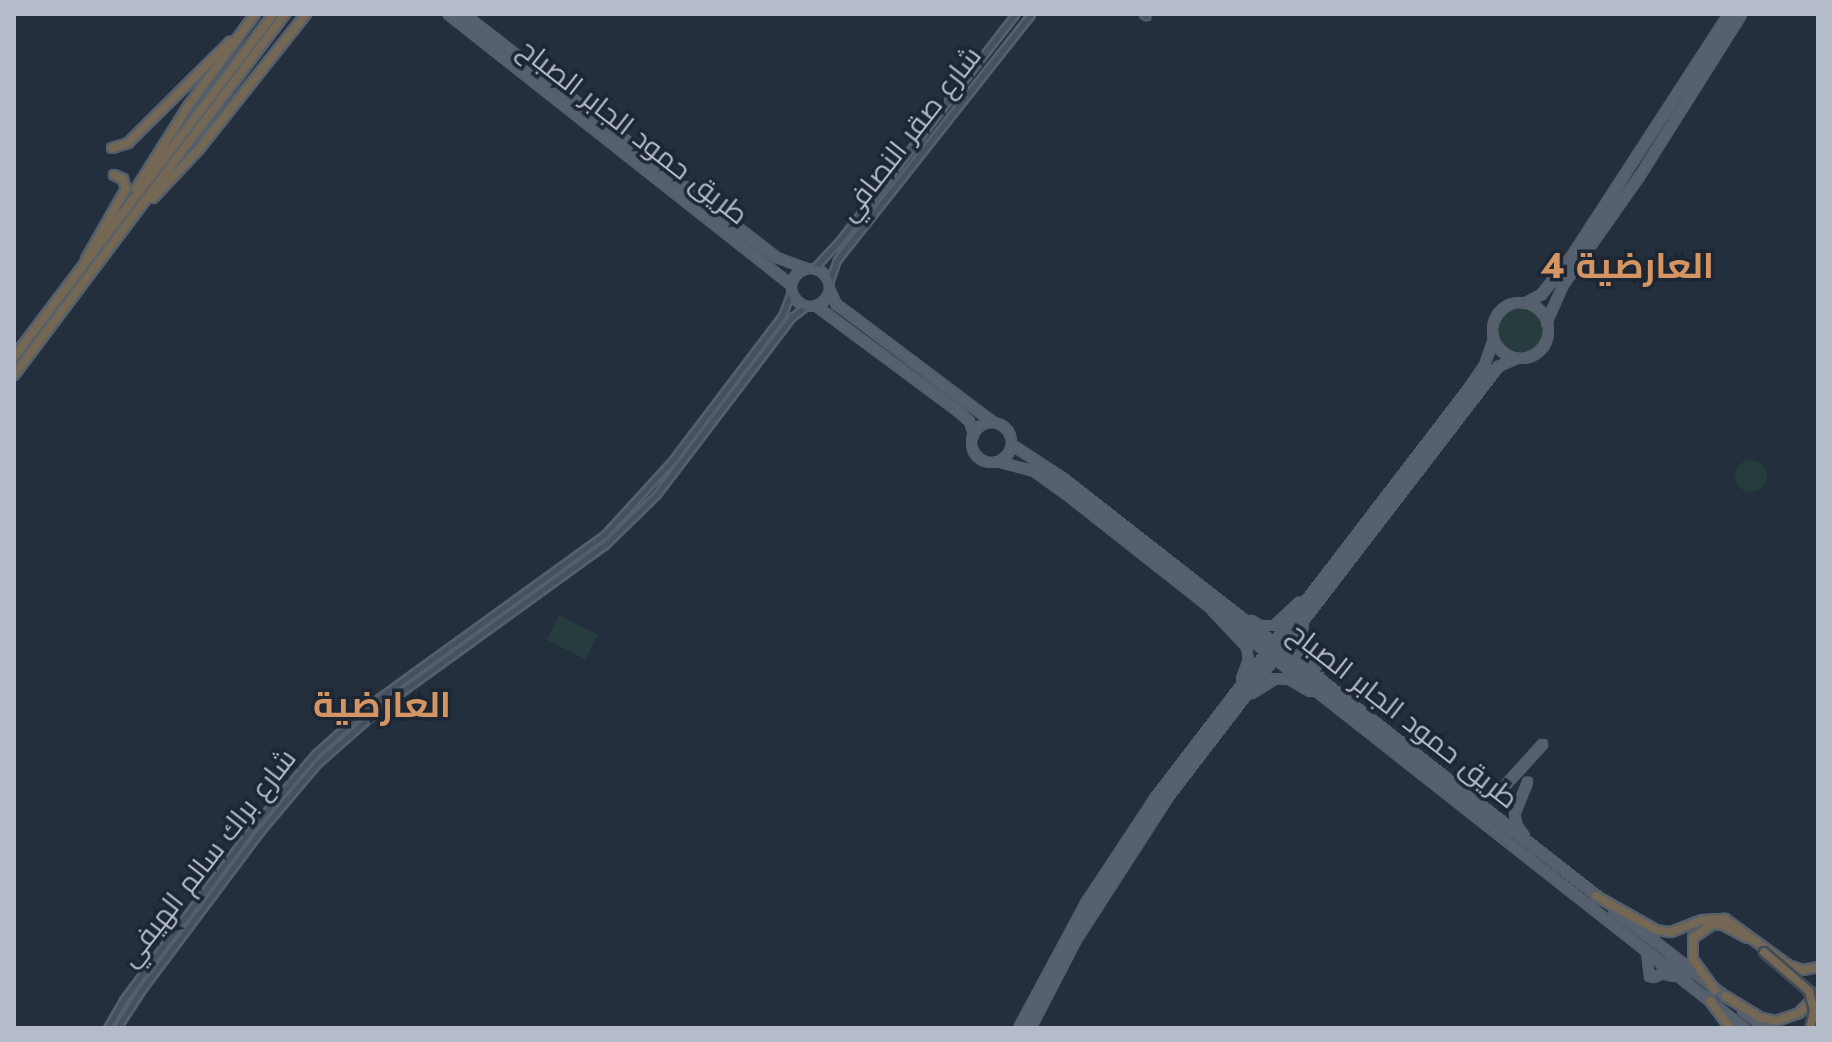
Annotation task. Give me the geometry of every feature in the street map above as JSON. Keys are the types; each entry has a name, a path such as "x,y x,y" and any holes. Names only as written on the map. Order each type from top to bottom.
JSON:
{"highway":[{"path":"14,375 273,14"},
{"path":"121,225 285,14"},
{"path":"14,357 84,266 199,149 306,14"},
{"path":"121,225 166,140 252,18"},
{"path":"112,148 128,143 252,18"},
{"path":"84,266 94,238 126,189 125,180 114,175"},
{"path":"1596,896 1656,930 1671,932 1703,920 1725,919 1738,925 1788,965 1803,970 1818,967"},
{"path":"1715,990 1693,960 1691,946 1697,932 1713,924 1723,925 1764,952 1809,991 1814,1011 1810,1028"},
{"path":"1725,996 1761,1018 1776,1021 1799,1013 1818,993"},
{"path":"1710,1001 1730,1028"}],"main road":[{"name":"طريق حمود الجابر الصباح","path":"448,14 791,288"},
{"name":"طريق حمود الجابر الصباح","path":"464,14 776,257 810,268"},
{"name":"شارع صقر النصافي","path":"810,268 840,240 1015,14"},
{"name":"شارع صقر النصافي","path":"829,286 837,260 1031,14"},
{"path":"1018,1028 1106,870 1155,797 1478,375 1493,339 1493,324 1501,310 1541,294 1571,256 1728,14"},
{"path":"1030,1028 1076,939 1168,796 1498,366 1526,357 1541,348 1546,340 1546,322 1563,284 1639,176 1741,14"},
{"path":"622,151 623,144 630,143"},
{"path":"997,461 1007,454 1011,444 1007,429 993,422 836,304 824,273 810,268 796,274 791,288 811,306 969,421 973,434 972,446 977,456 988,462 997,461 1034,471 1212,608 1270,647 1334,698 1356,709"},
{"path":"811,306 825,299 829,286"},
{"name":"شارع براك سالم الهيفي","path":"107,1028 144,972 252,828 316,753 349,722 604,535 651,487 761,344 786,309 791,288"},
{"path":"1524,303 1538,309 1546,322"},
{"name":"شارع براك سالم الهيفي","path":"117,1028 151,977 259,833 335,746 400,693 605,545 657,494 792,317 811,306"},
{"path":"1493,339 1502,352 1516,358"},
{"path":"761,344 767,351"},
{"path":"973,434 981,425 993,422"},
{"name":"طريق حمود الجابر الصباح","path":"1011,444 1063,478 1224,603 1270,647"},
{"path":"651,487 657,494"},
{"path":"642,495 651,501"},
{"path":"562,568 566,575"},
{"path":"1224,603 1259,625 1274,625 1326,575"},
{"path":"550,576 555,583"},
{"path":"1212,608 1216,618 1242,640 1248,653 1244,672 1230,697"},
{"path":"1307,617 1298,643 1301,654 1338,694"},
{"name":"طريق حمود الجابر الصباح","path":"1278,653 1338,694 1765,1028"},
{"name":"طريق حمود الجابر الصباح","path":"1278,653 1341,710 1744,1028"},
{"path":"1238,705 1267,680 1284,677 1341,710"},
{"path":"405,680 410,686"},
{"path":"397,686 400,693"},
{"path":"1427,763 1470,792 1492,793 1504,786 1542,744"},
{"path":"1527,782 1515,810 1515,822 1539,852"},
{"path":"257,822 265,826"},
{"path":"252,828 259,833"},
{"path":"162,949 168,955"},
{"path":"1645,950 1651,976 1662,973 1679,978"},
{"path":"1660,963 1670,963 1706,984"},
{"path":"144,972 149,972 151,977"}],"green space":[{"path":"1519,306 1536,313 1543,330 1536,347 1519,354 1502,347 1495,330 1502,313"},
{"path":"1751,460 1762,465 1767,476 1762,487 1751,492 1740,487 1735,476 1740,465"},
{"path":"559,615 598,635 585,659 547,640"}],"district":[{"name":"العارضية 4","path":"1627,266"},
{"name":"العارضية","path":"382,705"}]}
